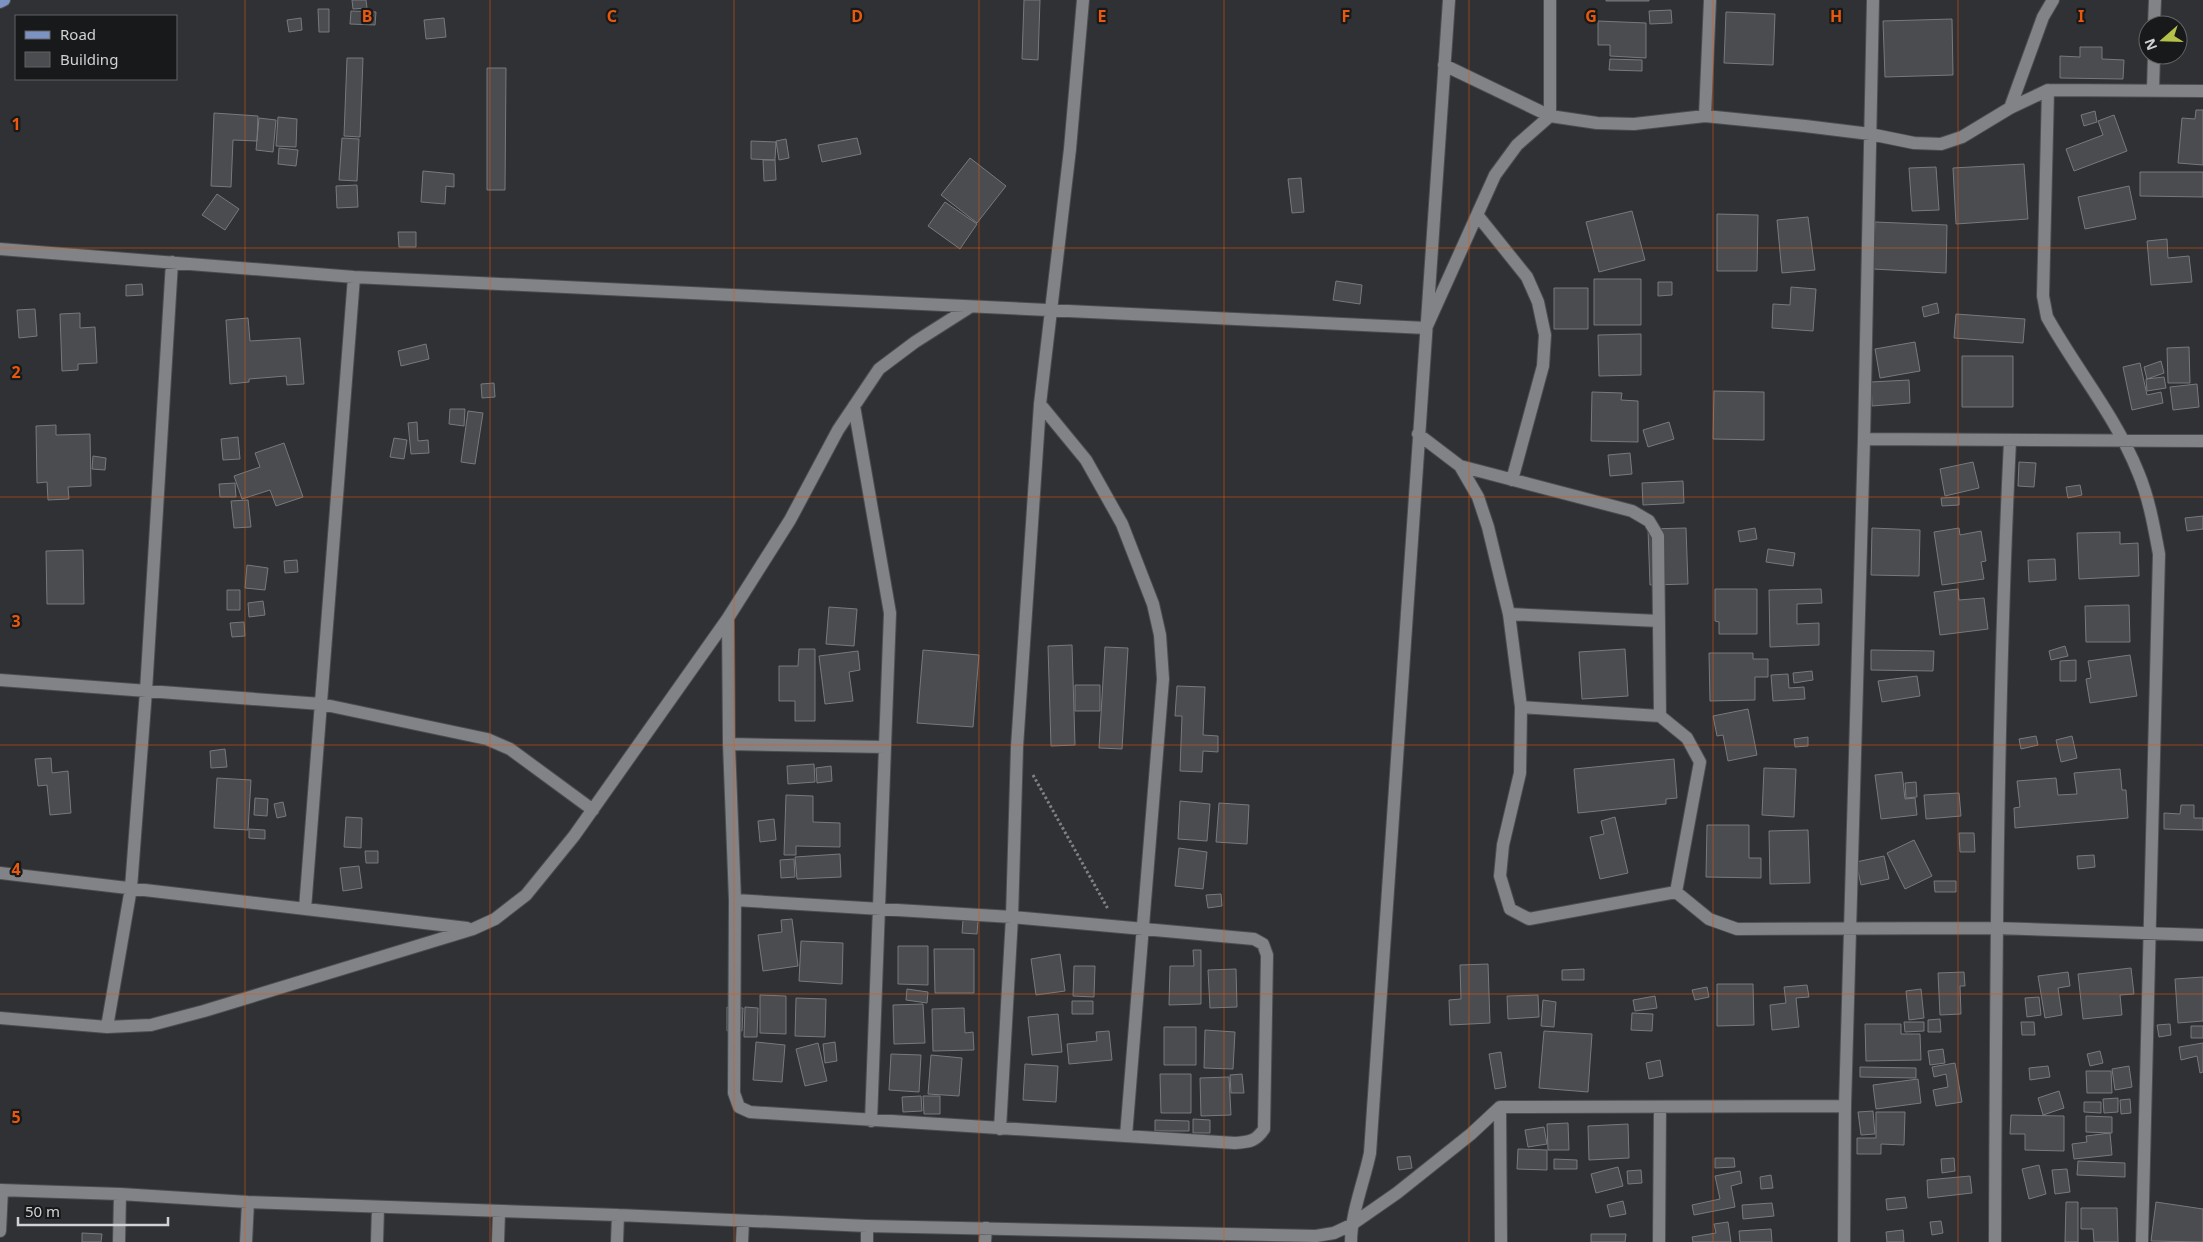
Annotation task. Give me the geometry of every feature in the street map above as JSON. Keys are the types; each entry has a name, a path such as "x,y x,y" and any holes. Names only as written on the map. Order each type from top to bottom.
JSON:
{"main road":[{"path":"0,2 4,0"}],"street":[{"path":"1000,1129 1012,917 1017,748 1040,404 1052,310 1083,0"},
{"path":"1351,1242 1351,1226 1370,1153 1449,0"},
{"path":"1426,328 1495,175 1517,146 1550,116 1550,0"},
{"path":"1705,116 1710,0"},
{"path":"1844,1242 1849,927 1864,439 1873,0"},
{"path":"2010,108 2043,16 2053,0"},
{"path":"2154,15 2155,0"},
{"path":"1444,65 1550,116 1597,123 1634,124 1705,116 1870,134 1914,143 1941,144 1962,137 2010,108 2048,90 2203,91"},
{"path":"2153,90 2154,65"},
{"path":"2048,90 2043,296 2046,317 2124,442 2139,473 2151,513 2159,554 2142,1242"},
{"path":"1478,216 1527,278 1538,302 1545,334 1543,366 1512,480"},
{"path":"0,249 354,277 970,308 1052,310 1426,328"},
{"path":"107,1027 131,888 146,691 172,262"},
{"path":"305,909 354,277"},
{"path":"0,1018 107,1027 151,1025 195,1014 473,929 495,919 526,895 574,836 728,618 790,520 818,466 879,369 915,342 970,308"},
{"path":"1040,404 1086,460 1122,524 1153,604 1160,635 1163,679 1126,1136"},
{"path":"854,406 890,613 871,1121"},
{"path":"1418,434 1460,466 1632,511 1649,521 1658,536 1660,716"},
{"path":"1864,439 2203,441"},
{"path":"1994,1242 1996,928 2006,521 2010,441"},
{"path":"1460,466 1478,497 1509,614 1521,707 1520,773 1502,845 1500,876 1510,909 1529,919 1676,892 1709,919 1737,929 1849,927 1996,928 2203,935"},
{"path":"1509,614 1659,621"},
{"path":"728,618 729,744 735,900 734,1093 739,1107 750,1112 871,1121 1236,1143 1249,1142 1258,1138 1264,1129 1266,955 1263,944 1254,939 1012,917 735,900"},
{"path":"0,680 321,704 487,739 510,749 593,810"},
{"path":"1521,707 1660,716 1686,738 1700,762 1676,892"},
{"path":"729,744 885,747"},
{"path":"0,873 473,929"},
{"path":"0,1231 1,1190 120,1194 248,1202 867,1226 986,1228 1116,1237 1315,1239 1334,1234 1351,1226 1431,1167 1500,1107 1845,1106"},
{"path":"1500,1107 1501,1242"},
{"path":"1659,1242 1660,1108"},
{"path":"118,1242 120,1194"},
{"path":"246,1242 248,1202"},
{"path":"377,1242 378,1207"},
{"path":"498,1242 500,1211"},
{"path":"617,1242 618,1215"},
{"path":"742,1242 743,1221"},
{"path":"867,1226 867,1242"},
{"path":"985,1242 986,1228"}],"path":[{"path":"1032,773 1118,927"}],"building":[{"path":"352,0 366,0 367,8 353,9"},
{"path":"1024,0 1040,0 1038,60 1022,59"},
{"path":"1649,0 1649,1 1606,1"},
{"path":"318,9 329,9 329,32 319,32"},
{"path":"1671,10 1672,23 1650,24 1649,11"},
{"path":"351,11 376,12 375,25 350,24"},
{"path":"1726,12 1775,14 1773,65 1724,63"},
{"path":"301,18 302,30 289,32 287,20"},
{"path":"444,18 446,37 426,39 424,20"},
{"path":"1952,19 1953,75 1885,77 1883,21"},
{"path":"1598,21 1646,23 1646,58 1610,56 1610,45 1598,45"},
{"path":"2080,47 2102,47 2102,59 2124,60 2123,79 2060,78 2060,56 2080,57"},
{"path":"347,58 363,58 360,137 344,136"},
{"path":"1610,59 1642,60 1642,71 1609,70"},
{"path":"487,68 506,68 505,190 487,190"},
{"path":"2196,110 2203,110 2203,165 2178,163 2182,118 2195,119"},
{"path":"2095,111 2097,122 2084,126 2081,115"},
{"path":"214,113 258,116 257,141 233,140 231,187 211,186"},
{"path":"2114,115 2127,151 2074,171 2066,149 2103,135 2098,121"},
{"path":"278,117 297,119 296,147 276,146"},
{"path":"259,118 276,120 273,152 256,150"},
{"path":"342,138 359,139 357,181 339,180"},
{"path":"857,138 861,154 822,162 818,145"},
{"path":"786,139 789,158 779,160 776,141"},
{"path":"751,141 776,142 775,160 751,159"},
{"path":"279,148 298,150 296,166 278,164"},
{"path":"970,158 1006,186 977,223 941,195"},
{"path":"763,160 775,160 776,180 764,181"},
{"path":"2024,164 2028,219 1956,224 1953,168"},
{"path":"1936,167 1939,210 1912,211 1909,168"},
{"path":"423,171 454,174 454,187 446,186 445,204 421,202"},
{"path":"2140,172 2203,172 2203,197 2140,196"},
{"path":"1301,178 1304,212 1292,213 1288,179"},
{"path":"357,185 358,207 337,208 336,186"},
{"path":"2129,186 2136,219 2085,229 2078,197"},
{"path":"217,194 239,209 225,230 202,215"},
{"path":"945,202 977,224 960,249 928,226"},
{"path":"1632,211 1645,260 1599,272 1586,222"},
{"path":"1717,214 1758,215 1757,271 1717,271"},
{"path":"1808,217 1815,270 1782,273 1777,220"},
{"path":"1875,222 1947,225 1946,273 1873,269"},
{"path":"398,232 416,232 416,247 399,247"},
{"path":"2167,239 2168,258 2189,256 2192,282 2151,285 2147,241"},
{"path":"1594,279 1641,279 1641,325 1594,325"},
{"path":"1336,281 1362,285 1360,304 1333,300"},
{"path":"1658,282 1672,282 1672,295 1658,296"},
{"path":"142,284 143,295 126,296 126,285"},
{"path":"1791,287 1816,289 1813,331 1772,328 1773,304 1790,305"},
{"path":"1554,288 1588,288 1588,329 1554,329"},
{"path":"1937,303 1939,313 1924,317 1922,307"},
{"path":"35,309 37,336 19,338 17,310"},
{"path":"80,313 80,328 95,327 97,363 78,364 78,370 62,371 60,314"},
{"path":"1956,314 2025,319 2023,343 1954,338"},
{"path":"248,318 250,341 300,338 304,384 287,385 286,376 249,379 249,382 230,384 226,320"},
{"path":"1641,334 1641,375 1599,376 1598,335"},
{"path":"1915,342 1920,371 1880,378 1875,349"},
{"path":"426,344 429,359 401,366 398,351"},
{"path":"2189,347 2190,383 2168,383 2167,348"},
{"path":"1962,356 2013,356 2013,407 1962,407"},
{"path":"2161,361 2164,373 2147,379 2144,367"},
{"path":"2140,363 2147,395 2161,392 2163,403 2132,410 2123,367"},
{"path":"2164,377 2166,388 2147,391 2146,379"},
{"path":"1909,380 1910,403 1872,406 1871,382"},
{"path":"494,383 495,397 482,398 481,384"},
{"path":"2197,384 2199,407 2173,410 2170,387"},
{"path":"1714,391 1764,392 1764,440 1713,439"},
{"path":"1592,392 1622,393 1621,400 1638,401 1638,442 1591,441"},
{"path":"450,409 465,409 464,426 449,424"},
{"path":"468,411 483,413 475,464 461,462"},
{"path":"417,422 418,441 428,440 429,453 411,454 408,423"},
{"path":"1669,422 1674,439 1648,447 1643,430"},
{"path":"56,425 56,435 90,434 91,486 68,487 69,499 48,500 47,482 37,483 36,426"},
{"path":"238,437 240,459 223,460 221,439"},
{"path":"394,438 407,440 404,459 390,457"},
{"path":"284,443 303,497 276,506 270,490 242,499 234,476 260,467 255,453"},
{"path":"1630,453 1632,474 1610,476 1608,455"},
{"path":"93,456 106,458 105,470 92,469"},
{"path":"1973,462 1979,488 1945,496 1940,469"},
{"path":"2019,462 2036,463 2034,487 2018,486"},
{"path":"1683,481 1684,503 1643,505 1642,483"},
{"path":"235,483 236,497 220,497 219,484"},
{"path":"2080,485 2082,495 2068,498 2066,487"},
{"path":"1959,497 1959,505 1942,506 1941,498"},
{"path":"248,500 251,527 234,528 231,501"},
{"path":"2203,516 2203,529 2187,531 2185,518"},
{"path":"1686,528 1688,584 1650,585 1648,529"},
{"path":"1755,528 1757,539 1740,542 1738,531"},
{"path":"1872,528 1920,530 1919,576 1871,575"},
{"path":"1959,528 1960,535 1981,531 1986,561 1981,562 1984,579 1942,585 1934,532"},
{"path":"2120,532 2120,544 2138,543 2139,576 2079,579 2077,533"},
{"path":"1768,549 1795,553 1793,566 1766,562"},
{"path":"83,550 84,604 47,604 46,551"},
{"path":"2055,559 2056,580 2029,582 2028,560"},
{"path":"297,560 298,572 285,573 284,561"},
{"path":"247,565 268,568 265,590 245,588"},
{"path":"1715,589 1757,589 1757,634 1719,634 1719,622 1715,621"},
{"path":"1821,589 1822,603 1797,604 1797,624 1819,623 1819,645 1770,647 1769,590"},
{"path":"1958,589 1959,600 1984,598 1988,629 1940,635 1934,592"},
{"path":"227,590 240,590 240,610 227,610"},
{"path":"263,601 265,615 249,617 248,603"},
{"path":"2129,605 2130,642 2086,642 2085,606"},
{"path":"829,607 857,609 854,646 826,644"},
{"path":"244,622 245,636 232,637 230,623"},
{"path":"1072,645 1075,745 1051,746 1048,646"},
{"path":"2065,646 2068,656 2051,660 2049,651"},
{"path":"1105,647 1128,648 1122,749 1099,748"},
{"path":"799,649 815,649 815,721 795,721 795,701 779,701 779,666 798,666"},
{"path":"1625,649 1628,696 1582,699 1579,652"},
{"path":"923,650 979,655 973,727 917,723"},
{"path":"1871,650 1934,651 1933,671 1871,670"},
{"path":"858,651 860,670 849,672 853,701 825,704 819,656"},
{"path":"1709,653 1753,653 1753,659 1768,659 1768,677 1755,677 1755,700 1710,701"},
{"path":"2130,655 2137,696 2090,703 2086,679 2091,678 2088,661"},
{"path":"2076,660 2076,681 2060,681 2060,661"},
{"path":"1812,671 1813,680 1794,683 1793,673"},
{"path":"1788,674 1789,688 1804,687 1805,699 1773,701 1771,675"},
{"path":"1917,676 1920,696 1882,702 1878,681"},
{"path":"1075,685 1100,685 1100,711 1075,711"},
{"path":"1177,686 1205,687 1203,735 1218,736 1218,752 1203,751 1202,772 1180,771 1182,716 1175,716"},
{"path":"1748,709 1757,755 1728,761 1723,735 1717,736 1713,716"},
{"path":"2036,736 2038,745 2021,749 2019,739"},
{"path":"2072,736 2077,758 2061,762 2056,740"},
{"path":"1808,737 1808,746 1795,747 1794,739"},
{"path":"225,749 227,767 211,768 210,751"},
{"path":"51,758 52,773 68,771 71,813 50,815 47,785 38,786 35,759"},
{"path":"1674,759 1677,798 1666,799 1666,804 1578,813 1574,769"},
{"path":"814,764 815,782 788,784 787,766"},
{"path":"831,766 832,781 817,783 816,768"},
{"path":"1764,768 1796,769 1794,817 1762,815"},
{"path":"2120,769 2122,790 2126,790 2128,818 2015,828 2014,808 2020,807 2017,781 2056,778 2058,795 2077,794 2074,773"},
{"path":"1902,772 1905,799 1915,798 1917,815 1881,819 1875,775"},
{"path":"217,778 251,780 248,830 214,828"},
{"path":"1916,782 1917,797 1906,798 1905,783"},
{"path":"1959,793 1961,816 1926,819 1924,795"},
{"path":"786,795 813,796 813,822 840,823 840,847 796,846 796,855 784,855"},
{"path":"255,798 268,799 267,816 254,815"},
{"path":"1180,801 1210,804 1207,841 1178,839"},
{"path":"283,802 286,816 277,818 274,804"},
{"path":"1219,803 1249,805 1247,844 1216,842"},
{"path":"2181,805 2194,805 2194,818 2203,818 2203,830 2164,829 2164,813 2180,814"},
{"path":"346,817 362,818 361,848 344,847"},
{"path":"1615,817 1628,873 1600,879 1590,837 1604,834 1601,821"},
{"path":"774,819 776,840 760,842 758,821"},
{"path":"1707,825 1749,825 1749,858 1761,858 1761,878 1706,877"},
{"path":"249,829 265,830 265,839 249,838"},
{"path":"1808,830 1810,883 1770,884 1769,831"},
{"path":"1959,833 1974,833 1975,852 1960,852"},
{"path":"1914,840 1932,876 1905,889 1887,853"},
{"path":"1179,848 1207,852 1203,889 1175,886"},
{"path":"365,851 378,851 378,863 366,863"},
{"path":"840,854 841,877 797,879 795,857"},
{"path":"2094,855 2095,867 2078,869 2077,856"},
{"path":"1884,856 1889,879 1861,885 1856,862"},
{"path":"794,859 795,877 781,878 780,860"},
{"path":"359,866 362,888 343,891 340,868"},
{"path":"1934,881 1956,881 1956,892 1935,892"},
{"path":"1221,894 1222,906 1208,908 1206,895"},
{"path":"792,919 798,966 763,971 758,935 782,932 781,920"},
{"path":"963,920 978,921 977,934 962,933"},
{"path":"801,941 843,943 842,984 799,981"},
{"path":"898,946 928,946 928,985 898,984"},
{"path":"934,949 974,949 974,993 935,993"},
{"path":"1193,950 1201,950 1201,1004 1169,1005 1170,966 1194,966"},
{"path":"1060,954 1065,991 1036,995 1031,959"},
{"path":"1488,964 1490,1023 1450,1025 1449,1000 1461,999 1460,965"},
{"path":"1074,966 1095,966 1094,997 1073,996"},
{"path":"2131,968 2134,994 2120,995 2122,1015 2083,1019 2078,974"},
{"path":"1236,969 1237,1007 1210,1008 1208,970"},
{"path":"1584,969 1584,980 1562,980 1562,970"},
{"path":"1964,972 1965,986 1960,986 1961,1014 1940,1015 1938,973"},
{"path":"2068,972 2070,986 2058,988 2062,1015 2045,1018 2038,976"},
{"path":"2203,977 2203,1021 2178,1023 2175,979"},
{"path":"1717,984 1753,984 1754,1025 1717,1026"},
{"path":"1807,985 1809,997 1796,998 1799,1027 1772,1030 1770,1005 1786,1003 1784,987"},
{"path":"1707,987 1709,997 1695,1000 1692,990"},
{"path":"907,989 928,992 927,1003 906,1000"},
{"path":"1921,989 1924,1018 1909,1020 1906,991"},
{"path":"760,995 786,996 786,1034 760,1033"},
{"path":"1538,995 1539,1017 1508,1019 1507,996"},
{"path":"1655,996 1657,1008 1635,1011 1633,1000"},
{"path":"2039,997 2041,1015 2027,1017 2025,998"},
{"path":"796,998 826,999 825,1037 795,1036"},
{"path":"1543,1000 1556,1002 1554,1027 1541,1026"},
{"path":"1072,1001 1093,1001 1093,1014 1072,1014"},
{"path":"923,1004 925,1043 894,1044 893,1005"},
{"path":"727,1007 743,1008 742,1031 727,1031"},
{"path":"745,1007 758,1008 757,1037 744,1037"},
{"path":"964,1008 965,1033 973,1032 974,1050 933,1051 932,1009"},
{"path":"1632,1013 1653,1014 1652,1031 1631,1030"},
{"path":"1058,1014 1062,1052 1032,1055 1028,1017"},
{"path":"1940,1019 1941,1032 1928,1032 1928,1020"},
{"path":"1904,1022 1924,1022 1924,1031 1905,1032"},
{"path":"2021,1022 2034,1022 2035,1035 2022,1035"},
{"path":"1865,1024 1901,1024 1901,1034 1920,1034 1921,1060 1866,1061"},
{"path":"2170,1024 2171,1035 2159,1037 2157,1025"},
{"path":"2191,1026 2203,1026 2203,1038 2191,1038"},
{"path":"1164,1027 1196,1027 1196,1065 1164,1065"},
{"path":"1205,1030 1235,1032 1233,1069 1204,1068"},
{"path":"1109,1031 1112,1060 1069,1064 1067,1044 1097,1041 1096,1032"},
{"path":"1544,1031 1592,1034 1588,1092 1539,1088"},
{"path":"756,1042 785,1045 782,1082 753,1080"},
{"path":"835,1042 837,1061 825,1063 823,1044"},
{"path":"818,1043 827,1081 805,1086 796,1049"},
{"path":"2203,1043 2203,1072 2200,1073 2197,1056 2181,1060 2179,1047"},
{"path":"1943,1049 1945,1063 1930,1065 1928,1051"},
{"path":"2100,1051 2103,1063 2090,1066 2087,1054"},
{"path":"1501,1052 1506,1087 1495,1089 1489,1054"},
{"path":"891,1054 921,1055 919,1092 889,1090"},
{"path":"931,1055 962,1058 959,1096 928,1094"},
{"path":"1660,1060 1663,1076 1649,1079 1646,1063"},
{"path":"1955,1063 1962,1102 1936,1106 1933,1090 1948,1087 1946,1074 1934,1077 1932,1067"},
{"path":"1025,1064 1058,1066 1056,1102 1023,1100"},
{"path":"2048,1066 2050,1077 2030,1080 2029,1068"},
{"path":"2129,1066 2132,1087 2115,1090 2112,1069"},
{"path":"1860,1067 1916,1068 1916,1078 1860,1077"},
{"path":"2086,1071 2111,1071 2112,1093 2087,1093"},
{"path":"1160,1074 1191,1074 1191,1113 1161,1113"},
{"path":"1242,1074 1244,1093 1231,1093 1230,1075"},
{"path":"1229,1077 1231,1115 1201,1116 1200,1078"},
{"path":"1918,1079 1921,1103 1876,1109 1873,1085"},
{"path":"2059,1091 2064,1108 2043,1115 2038,1098"},
{"path":"921,1096 922,1111 903,1112 902,1097"},
{"path":"923,1096 940,1096 940,1114 924,1114"},
{"path":"2118,1098 2118,1112 2104,1113 2103,1099"},
{"path":"2130,1099 2131,1113 2121,1114 2120,1100"},
{"path":"2084,1102 2101,1102 2101,1113 2084,1112"},
{"path":"1873,1111 1875,1134 1861,1135 1858,1112"},
{"path":"1876,1112 1905,1112 1904,1145 1881,1144 1881,1154 1857,1154 1857,1138 1876,1138"},
{"path":"2011,1115 2064,1116 2064,1151 2025,1150 2025,1134 2010,1134"},
{"path":"2086,1116 2112,1117 2112,1133 2086,1132"},
{"path":"1193,1119 1210,1120 1210,1133 1193,1133"},
{"path":"1155,1120 1189,1121 1189,1131 1155,1131"},
{"path":"1568,1123 1569,1150 1548,1150 1547,1124"},
{"path":"1628,1124 1629,1158 1589,1160 1588,1126"},
{"path":"1544,1127 1547,1144 1528,1147 1525,1130"},
{"path":"2110,1133 2112,1155 2074,1159 2072,1144 2087,1142 2086,1136"},
{"path":"1518,1149 1547,1150 1547,1170 1517,1169"},
{"path":"1410,1156 1412,1168 1399,1170 1397,1157"},
{"path":"1715,1158 1734,1158 1735,1167 1715,1168"},
{"path":"1954,1158 1955,1171 1942,1173 1941,1159"},
{"path":"1554,1159 1577,1160 1577,1169 1554,1169"},
{"path":"2078,1161 2125,1163 2125,1177 2077,1175"},
{"path":"2039,1165 2046,1194 2029,1199 2022,1169"},
{"path":"1618,1167 1623,1186 1596,1193 1591,1174"},
{"path":"2067,1169 2070,1192 2055,1194 2052,1170"},
{"path":"1641,1170 1642,1183 1628,1184 1627,1171"},
{"path":"1740,1171 1742,1183 1731,1186 1735,1207 1694,1215 1692,1205 1720,1199 1715,1176"},
{"path":"1771,1175 1773,1188 1761,1189 1760,1177"},
{"path":"1970,1176 1972,1193 1928,1198 1927,1180"},
{"path":"1905,1197 1907,1208 1887,1210 1886,1199"},
{"path":"1623,1201 1626,1214 1610,1217 1607,1205"},
{"path":"2066,1202 2078,1202 2078,1242 2065,1242"},
{"path":"2156,1202 2203,1209 2203,1242 2151,1241"},
{"path":"1772,1203 1774,1216 1743,1219 1742,1205"},
{"path":"2081,1208 2117,1208 2118,1242 2094,1242 2093,1229 2081,1229"},
{"path":"1941,1221 1943,1233 1932,1235 1930,1222"},
{"path":"1728,1222 1731,1242 1693,1242 1692,1237 1716,1233 1714,1224"},
{"path":"1771,1229 1772,1242 1740,1242 1739,1231"},
{"path":"1903,1230 1904,1242 1887,1242 1886,1232"},
{"path":"82,1233 102,1234 101,1242 82,1242"},
{"path":"1591,1234 1626,1234 1625,1242 1591,1242"}]}
